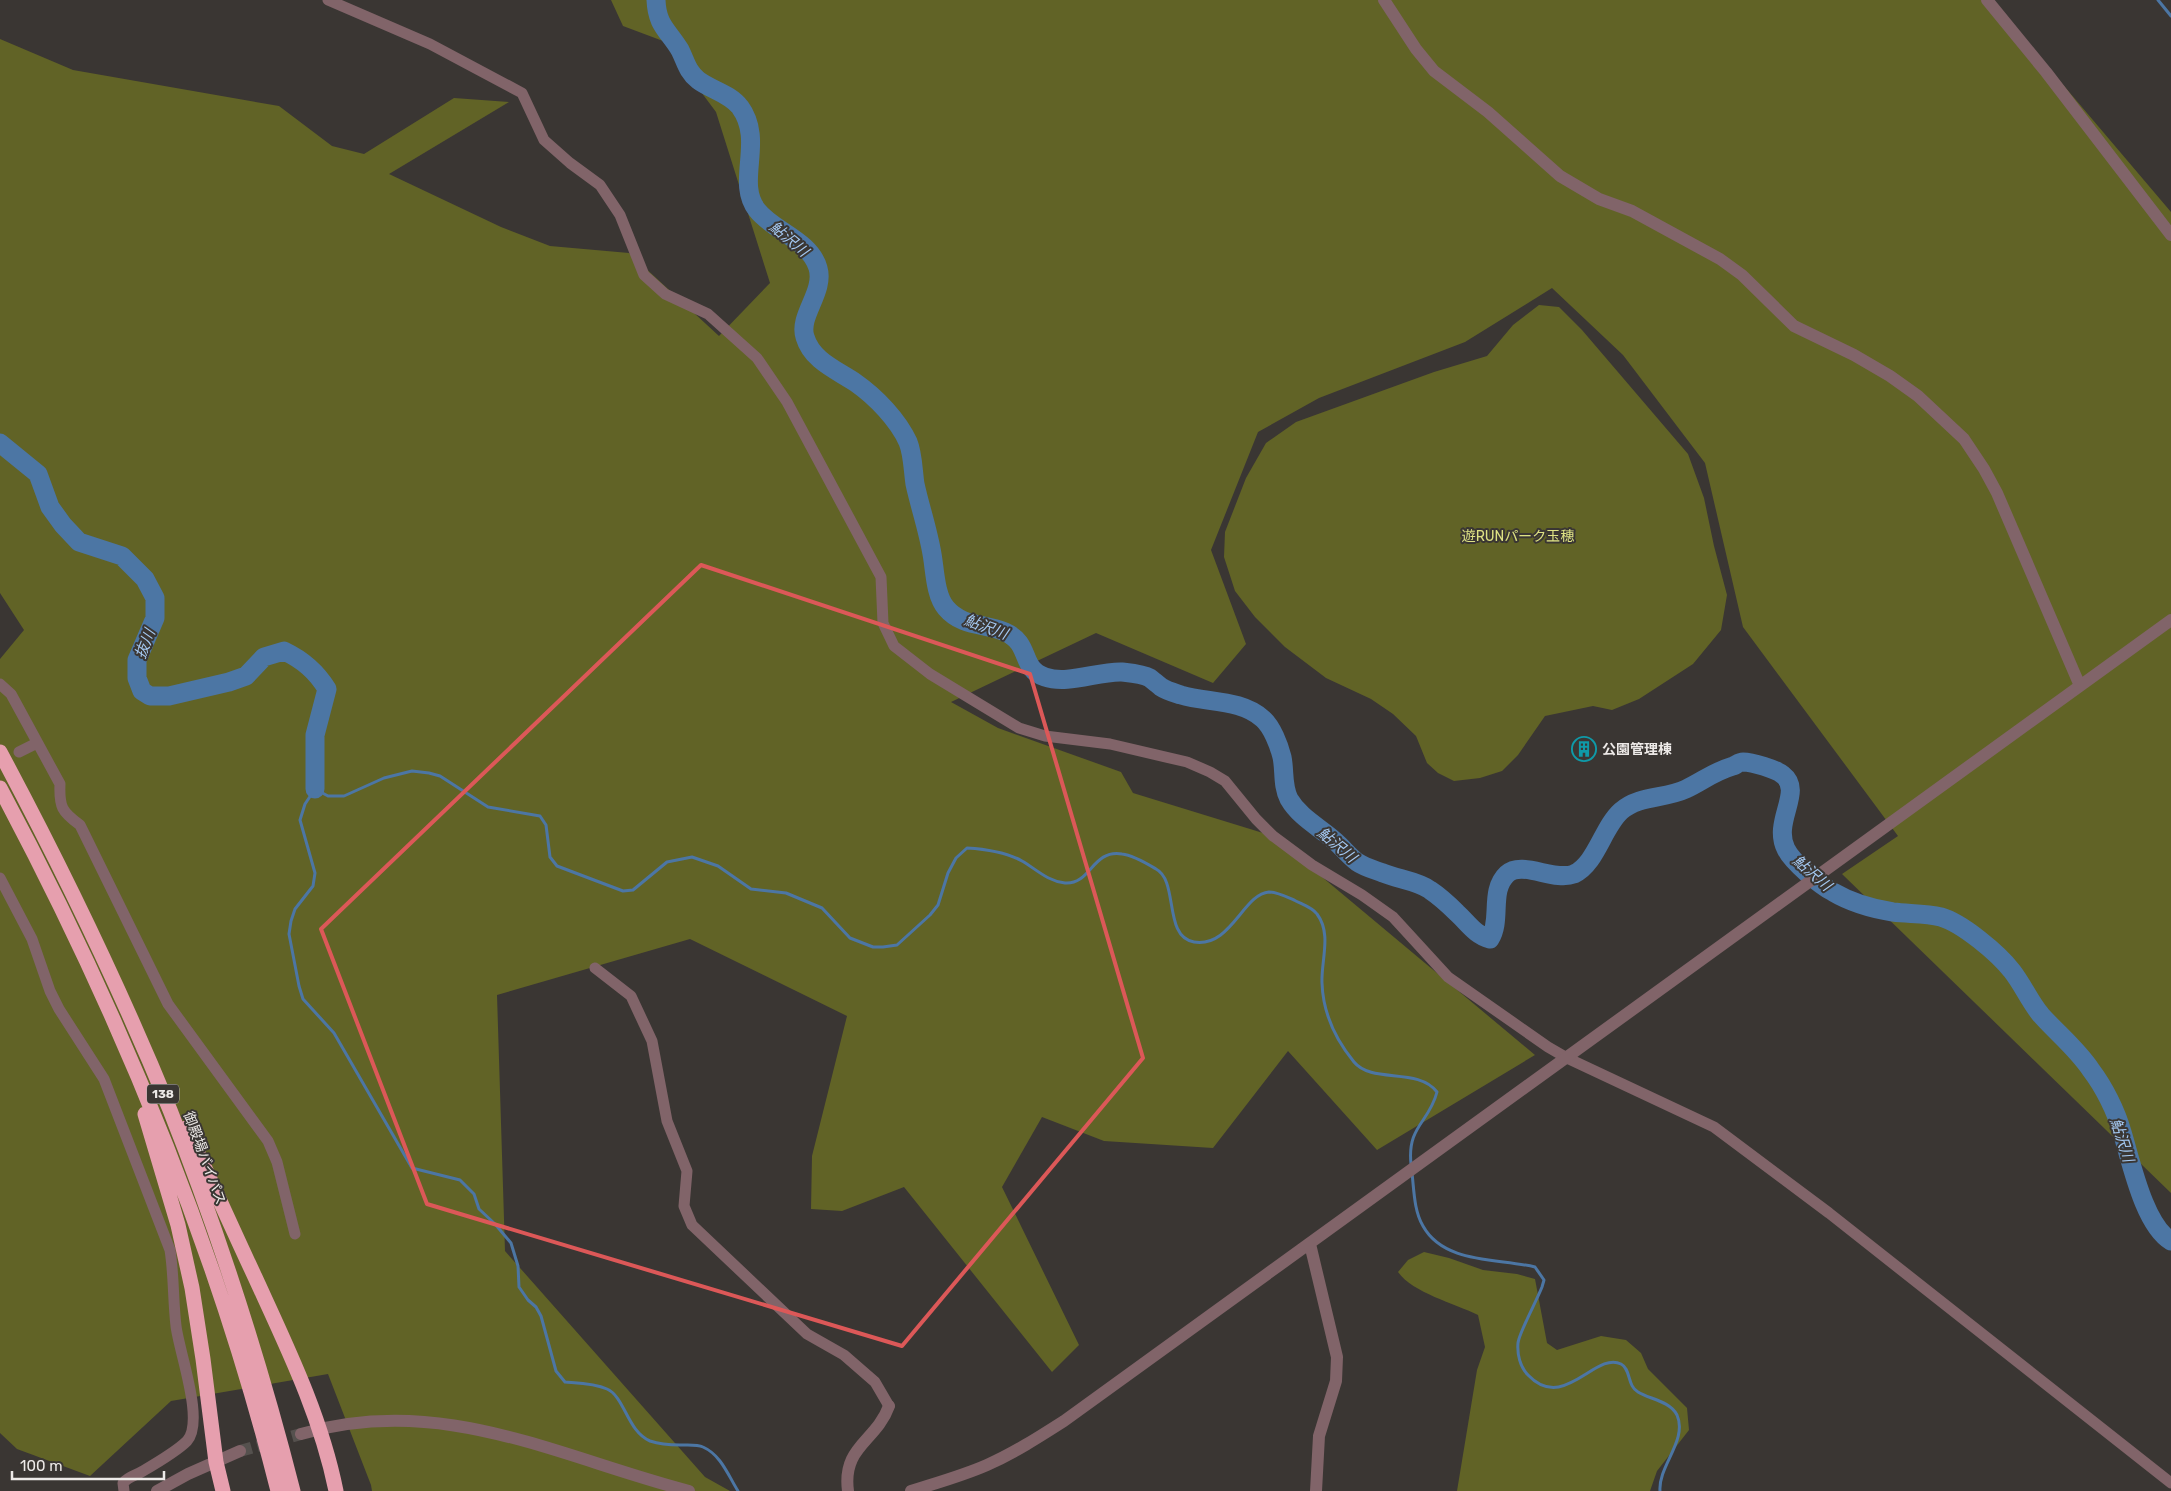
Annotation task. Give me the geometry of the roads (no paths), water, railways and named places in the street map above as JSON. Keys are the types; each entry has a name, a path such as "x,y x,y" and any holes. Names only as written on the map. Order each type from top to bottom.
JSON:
{"highway":[{"name":"御殿場バイパス","path":"0,752 33,814 121,998 170,1110 202,1195 262,1378 276,1456"},
{"name":"138","path":"0,788 124,1040 189,1203 276,1456 293,1491"},
{"path":"91,971 145,1114 178,1225 192,1288 216,1462 223,1491"},
{"path":"121,998 209,1175 284,1338 320,1428 336,1491"},
{"name":"138","path":"276,1456 278,1491"}],"street":[{"path":"328,0 430,44 522,93 544,140 570,164 600,185 620,215 644,275 665,294 708,314 757,358 788,402 881,577 883,623 894,646 930,674 1019,728 1045,736 1110,744 1187,762 1225,781 1256,819 1273,836 1312,865 1362,894 1392,917 1448,977 1567,1058 1714,1127 1829,1213 2171,1483"},
{"path":"1384,0 1416,49 1434,71 1488,112 1560,176 1599,199 1632,211 1720,259 1742,275 1794,326 1854,355 1890,376 1918,396 1964,439 1997,493 2080,686"},
{"path":"1987,0 2046,72 2171,235"},
{"path":"910,1491 987,1465 1064,1421 2171,620"},
{"path":"0,684 10,694 60,784 59,800 65,813 80,825 168,1004 268,1141 278,1162 295,1234"},
{"path":"19,752 37,743"},
{"path":"0,878 32,939 50,990 59,1009 104,1079 113,1098 135,1162 170,1250 173,1268 176,1328 188,1380 194,1420 192,1432 186,1442 143,1471 128,1477 124,1483 124,1491"},
{"path":"595,968 631,996 652,1041 667,1121 687,1171 684,1206 692,1225 807,1334 844,1355 875,1382 889,1406 879,1425 854,1453 848,1466 848,1491"},
{"path":"1310,1244 1337,1357 1336,1381 1319,1436 1316,1491"},
{"path":"301,1434 320,1428 368,1422 412,1421 458,1425 523,1439 655,1482 689,1491"},
{"path":"157,1491 240,1451"}],"waterway":[{"name":"鮎沢川","path":"656,0 658,16 680,50 691,73 698,80 736,102 747,120 751,147 749,187 751,199 757,210 772,224 799,243 814,258 819,277 818,286 805,321 804,329 808,345 819,359 856,383 879,402 898,425 908,442 915,484 930,545 938,589 942,603 952,614 966,622 997,629 1013,637 1023,649 1032,668 1045,677 1073,679 1113,672 1137,674 1150,678 1161,687 1174,693 1191,698 1224,702 1245,708 1254,713 1266,722 1275,736 1282,757 1287,794 1299,812 1357,862 1425,887 1444,901 1476,932 1490,939 1495,923 1498,889 1507,874 1513,870 1530,870 1566,876 1574,874 1582,869 1594,854 1609,826 1621,811 1636,802 1678,792 1742,762 1770,768 1780,773 1789,782 1790,790 1784,818 1783,839 1789,854 1807,873 1833,892 1862,905 1893,912 1923,914 1950,920 1979,940 2012,971 2033,1005 2086,1062 2105,1092 2119,1124 2134,1175 2146,1207 2153,1221 2171,1241"},
{"path":"2158,0 2171,16"},
{"name":"抜川","path":"0,443 38,474 50,507 79,542 122,556 145,579 155,598 155,618 137,660 137,678 142,691 150,696 169,696 229,682 246,676 264,657 284,651 314,671 327,689 315,735 315,789"},
{"path":"738,1491 724,1466 715,1455 703,1447 698,1445 669,1445 650,1441 636,1430 613,1393 597,1386 565,1382 556,1371 541,1316 519,1287 518,1266 511,1243 479,1209 474,1194 460,1180 412,1168 334,1033 303,999 289,934 295,909 313,886 315,873 300,820 305,804 315,789 328,796 344,796 384,778 412,771 440,776 488,807 540,816 546,825 550,857 557,866 623,891 633,890 667,862 692,857 718,866 751,889 786,893 822,908 850,938 873,947 897,945 930,915 938,905 948,873 956,858 967,848 1009,855 1047,877 1065,883 1081,879 1104,857 1112,854 1122,854 1135,858 1163,875 1178,930 1184,938 1194,942 1207,942 1218,937 1260,895 1269,892 1279,894 1312,909 1321,922 1325,939 1322,974 1325,1005 1336,1035 1354,1062 1362,1069 1372,1072 1419,1080 1429,1084 1437,1092 1429,1111 1412,1141 1411,1164"},
{"path":"1412,1173 1418,1214 1423,1226 1432,1238 1444,1247 1458,1253 1535,1267 1544,1280 1518,1343 1520,1360 1528,1375 1541,1385 1554,1387 1566,1385 1611,1362 1621,1364 1624,1366 1632,1386 1638,1392 1664,1403 1674,1410 1679,1424 1679,1434 1663,1472 1660,1491"}],"tunnel":[{"path":"240,1451 301,1434"}],"place":[{"name":"公園管理棟","path":"1584,749"}],"park label":[{"name":"遊RUNパーク玉穂","path":"1518,536"}]}
